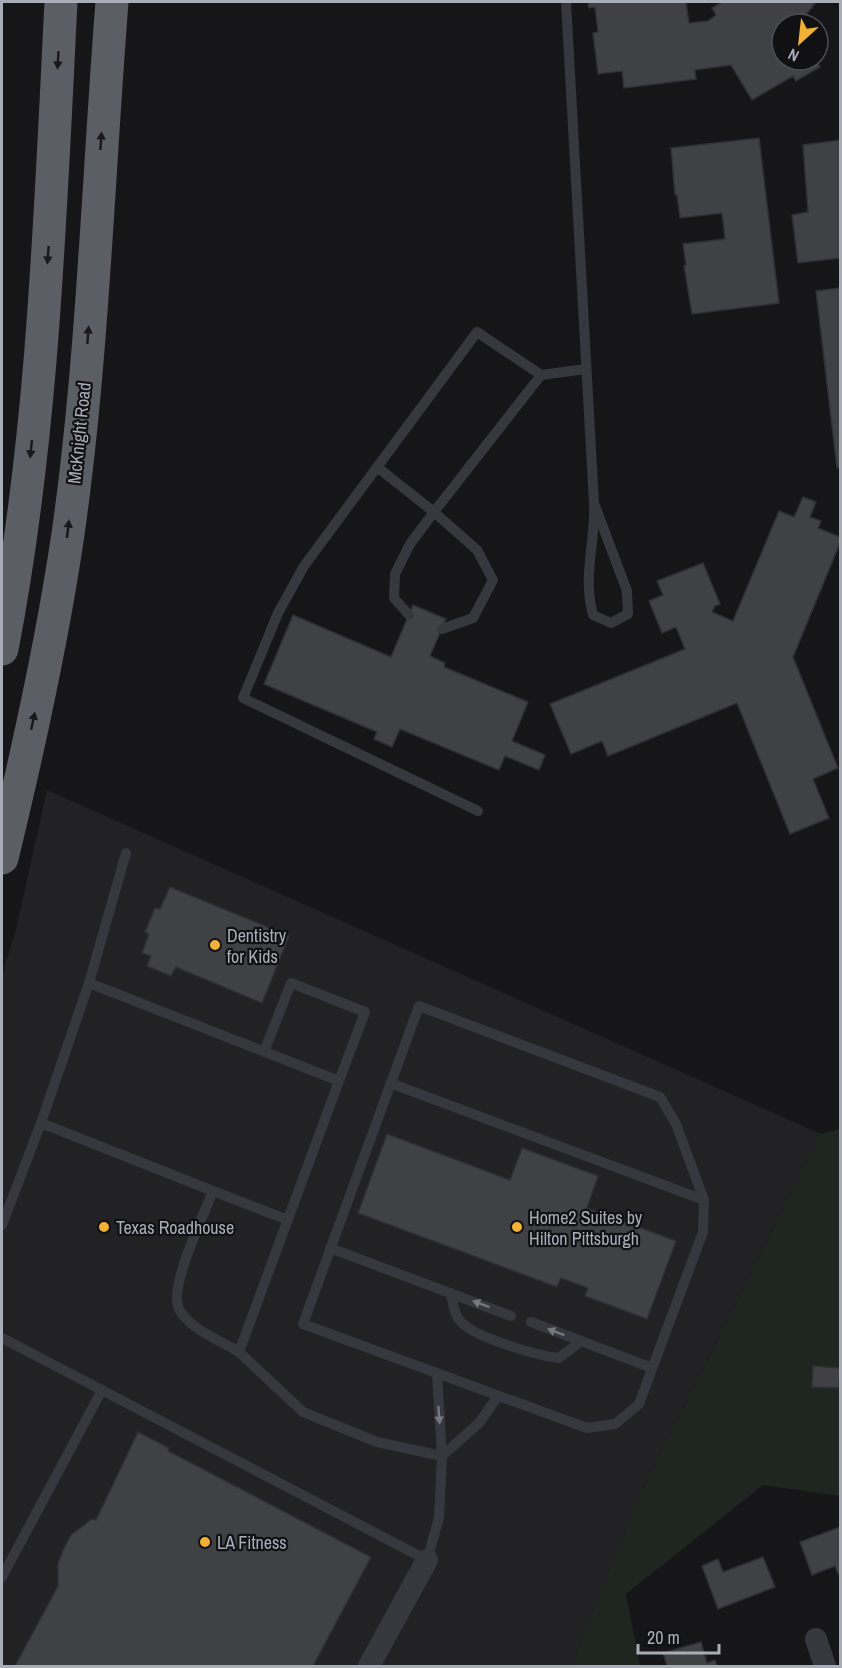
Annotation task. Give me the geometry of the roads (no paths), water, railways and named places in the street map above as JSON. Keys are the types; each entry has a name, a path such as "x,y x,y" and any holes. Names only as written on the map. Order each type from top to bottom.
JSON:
{"highway":[{"path":"2,649 22,527 41,361 61,2"},
{"name":"McKnight Road","path":"2,858 39,695 68,533 87,365 112,2"}],"street":[{"path":"369,1666 427,1560"},
{"path":"816,1640 825,1666"}],"lane":[{"path":"566,2 595,521 588,563 588,596 592,615 611,623 628,614 627,591 594,503"},
{"path":"478,811 243,698 278,613 304,566 477,332 541,375 586,369"},
{"path":"409,615 394,598 395,574 410,544 541,375"},
{"path":"377,466 435,512 477,550 493,580 473,618 442,629"},
{"path":"2,1225 41,1123 89,983 126,853"},
{"path":"89,983 339,1082"},
{"path":"239,1352 365,1012 291,983 264,1052"},
{"path":"419,1006 660,1097 676,1124 704,1200 703,1232 639,1404 615,1424 587,1428 303,1324 390,1083 419,1006"},
{"path":"390,1083 704,1200"},
{"path":"41,1123 288,1220"},
{"path":"213,1191 178,1285 178,1308 190,1322 239,1352 303,1412 377,1442 442,1456"},
{"path":"330,1248 511,1316"},
{"path":"451,1293 455,1313 474,1332 542,1357 559,1358 581,1341"},
{"path":"531,1323 652,1368"},
{"path":"2,1338 427,1560 439,1518 442,1456 437,1374"},
{"path":"2,1577 102,1390"},
{"path":"442,1456 479,1423 498,1396"}],"place":[{"name":"Dentistry for Kids","path":"215,945"},
{"name":"Texas Roadhouse","path":"104,1227"},
{"name":"Home2 Suites by Hilton Pittsburgh","path":"517,1227"},
{"name":"LA Fitness","path":"205,1542"}]}
